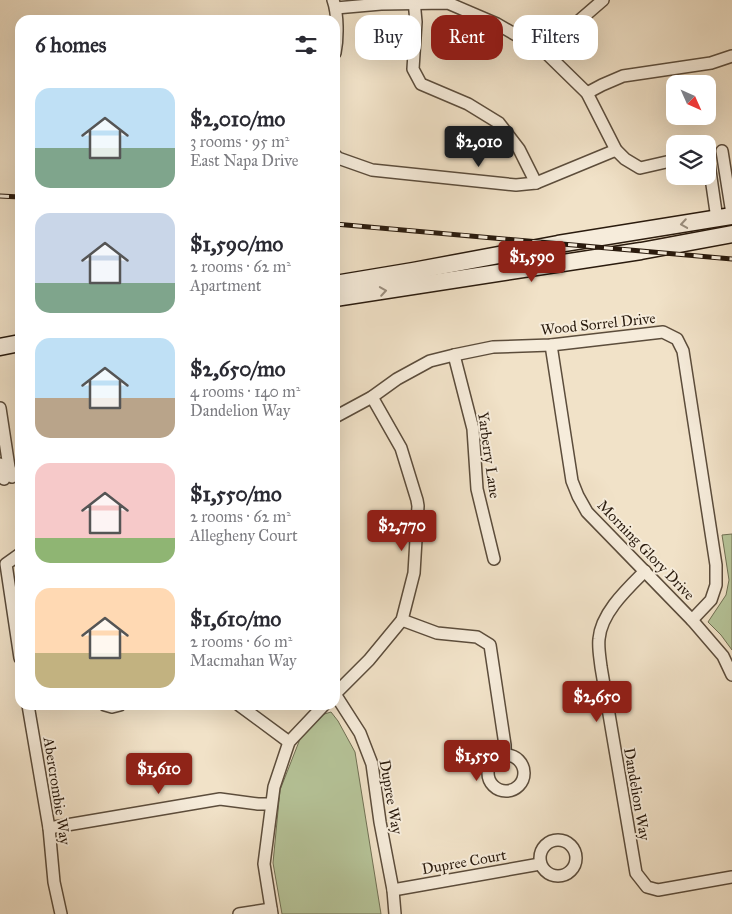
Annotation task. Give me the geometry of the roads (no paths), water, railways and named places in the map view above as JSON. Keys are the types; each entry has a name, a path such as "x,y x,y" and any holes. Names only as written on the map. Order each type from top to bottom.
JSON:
{"main road":[{"path":"340,283 727,216"},
{"path":"340,297 640,251 732,234"},
{"path":"0,348 15,344"}],"street":[{"path":"585,15 603,0"},
{"path":"335,4 381,4 415,1 448,3 513,33"},
{"path":"415,1 416,22 413,69 421,84 468,104 498,122 519,148 536,183"},
{"path":"588,93 623,76 711,63 732,56"},
{"path":"554,60 588,93 616,150 625,159 640,168 666,162"},
{"path":"340,159 372,170 516,184 536,183 616,150"},
{"path":"727,150 727,216"},
{"path":"716,181 727,216"},
{"name":"Wood Sorrel Drive","path":"340,414 372,397 396,379 430,361 454,355 493,347 551,345 663,332 677,339 683,351 716,565 716,585 711,600 692,620"},
{"name":"Morning Glory Drive","path":"551,345 572,481 578,496 587,512 692,620 723,656 732,675"},
{"name":"Yarberry Lane","path":"454,355 473,429 477,489 494,559"},
{"path":"340,689 369,660 402,620 414,573 417,500 401,448 372,397"},
{"path":"0,408 9,478"},
{"path":"0,464 9,478"},
{"path":"15,558 6,564 15,624"},
{"name":"Dandelion Way","path":"645,571 620,598 604,620 599,639 601,667 636,873 647,887 658,890 732,877"},
{"path":"402,620 436,633 477,637 490,645 504,736 505,755"},
{"name":"Dupree Way","path":"340,702 360,733 372,764 380,822 393,890 395,914"},
{"name":"Abercrombie Way","path":"29,710 48,828 54,882 61,914"},
{"path":"246,710 289,742"},
{"path":"240,914 272,912 264,864 274,787 289,742 319,710"},
{"path":"48,828 220,799 271,804"},
{"name":"Dupree Court","path":"393,890 540,864"}],"railway":[{"path":"0,196 15,197"},
{"path":"340,224 732,259"}]}
